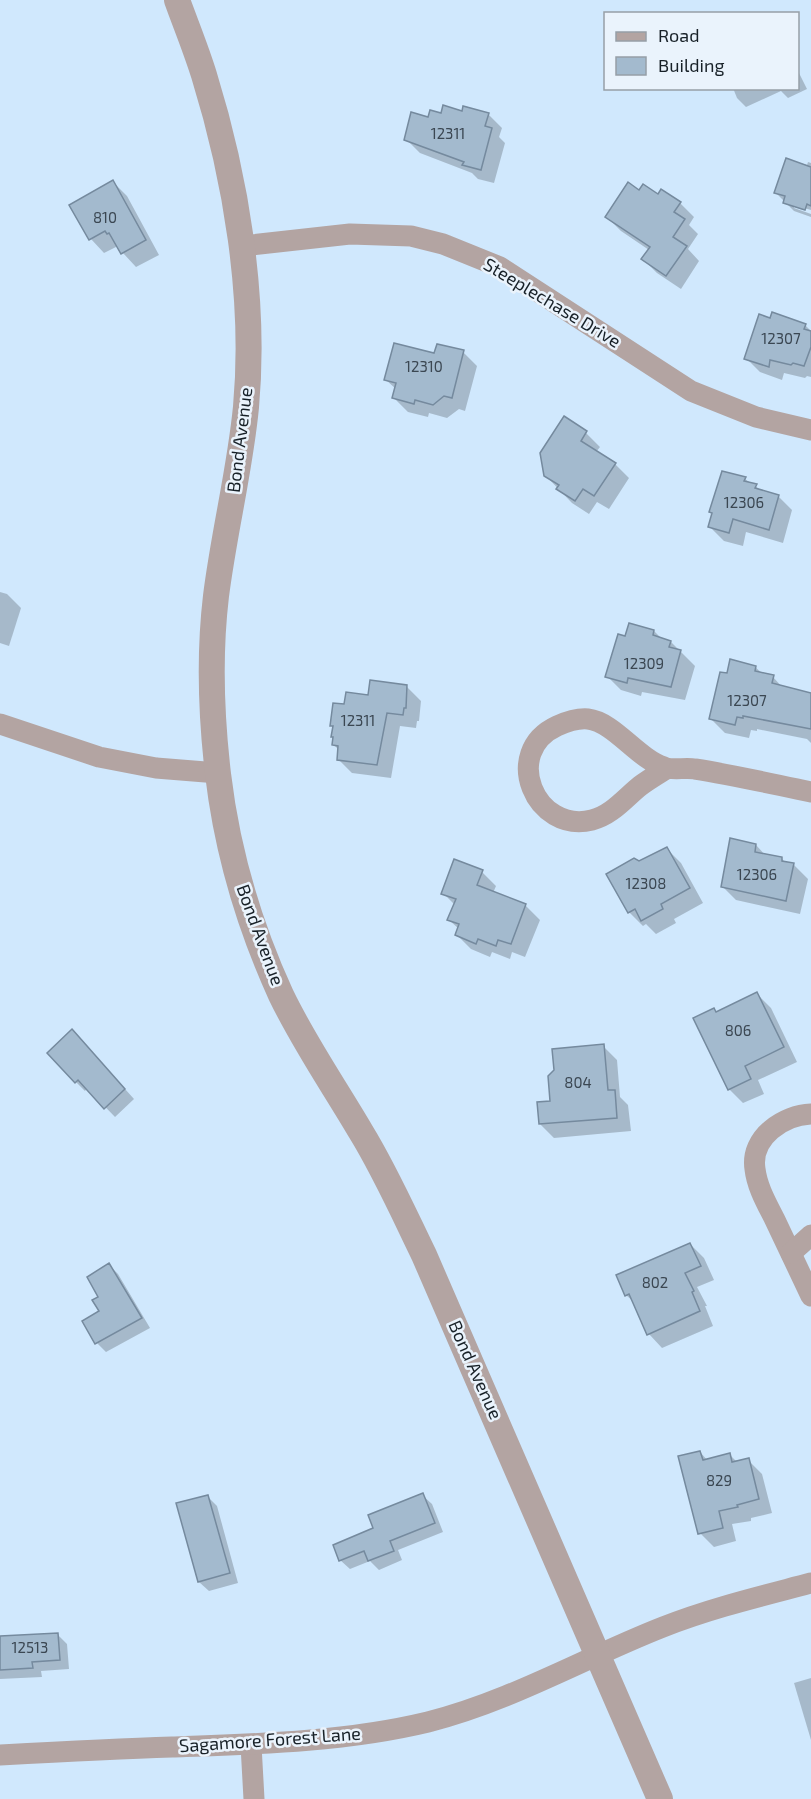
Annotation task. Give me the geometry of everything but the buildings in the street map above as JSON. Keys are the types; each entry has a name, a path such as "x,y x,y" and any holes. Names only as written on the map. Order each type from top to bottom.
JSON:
{"street":[{"name":"Bond Avenue","path":"177,0 204,75 225,158 242,246 248,304 246,407 217,594 211,650 211,686 218,773 225,819 243,893 282,996 309,1047 363,1134 391,1185 467,1352 660,1799"},
{"name":"Steeplechase Drive","path":"242,246 350,234 411,236 443,244 500,267 692,391 756,417 811,430"},
{"path":"666,769 643,784 614,809 592,820 580,821 567,819 545,808 531,786 528,761 539,738 550,729 568,722 587,719 610,728 648,760 666,769 692,768 811,792"},
{"path":"0,724 99,757 156,768 218,773"},
{"path":"811,1114 787,1119 773,1126 757,1151 754,1166 758,1186 811,1296"},
{"path":"791,1253 811,1235"},
{"name":"Sagamore Forest Lane","path":"0,1755 251,1745 380,1732 429,1721 494,1702 664,1627 709,1611 811,1583"},
{"path":"251,1745 254,1799"}]}
